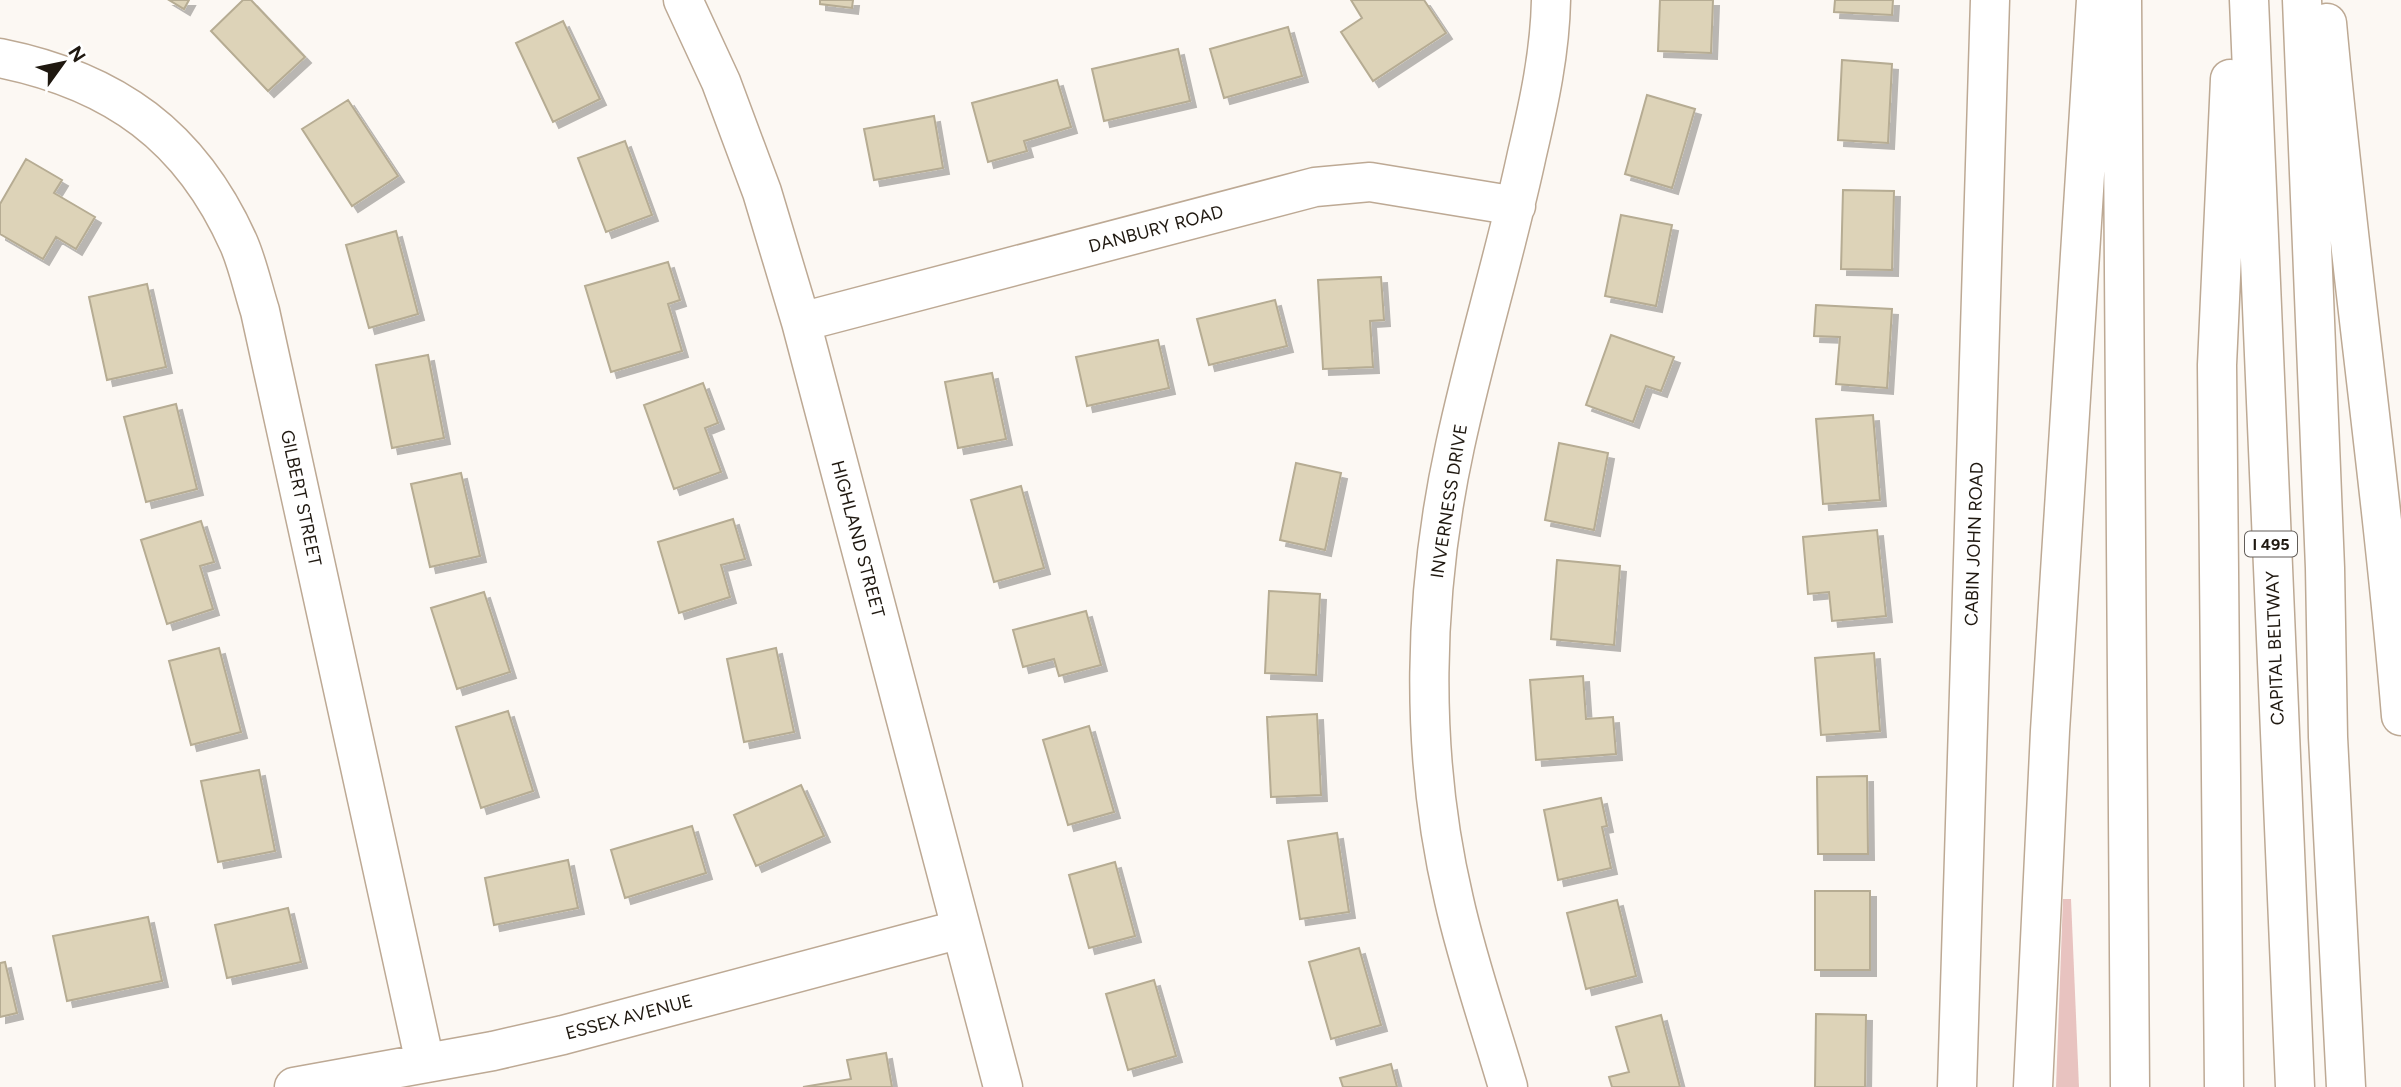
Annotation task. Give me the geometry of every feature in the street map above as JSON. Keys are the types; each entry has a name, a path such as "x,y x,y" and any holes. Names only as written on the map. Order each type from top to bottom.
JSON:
{"main road":[{"name":"HIGHLAND STREET","path":"683,0 721,82 762,192 801,322 1003,1087"},
{"name":"INVERNESS DRIVE","path":"1508,1087 1454,900 1439,824 1432,746 1430,643 1437,548 1455,447 1516,206 1541,90 1551,0"},
{"name":"CABIN JOHN ROAD","path":"1957,1087 1990,0"},
{"path":"2033,1087 2050,731 2096,0"},
{"path":"2122,0 2130,1087"},
{"path":"2224,1087 2217,365 2234,0"},
{"name":"CAPITAL BELTWAY","path":"2249,0 2295,1087"},
{"path":"2302,0 2325,568 2328,737 2346,1087"},
{"path":"2325,0 2401,716"},
{"name":"GILBERT STREET","path":"0,58 34,65 88,84 142,116 194,167 227,219 240,248 260,311 425,1063"},
{"name":"DANBURY ROAD","path":"801,322 1315,187 1370,181 1516,206"},
{"name":"ESSEX AVENUE","path":"294,1087 493,1051 564,1035 961,929"}],"shaded area":[{"path":"2063,899 2071,899 2079,1087 2056,1087"}],"building":[{"path":"169,0 189,0 184,9"},
{"path":"243,0 251,0 305,57 268,91 211,31"},
{"path":"820,0 853,0 852,8 820,4"},
{"path":"1351,0 1424,0 1446,33 1373,81 1341,32 1362,18"},
{"path":"1660,0 1713,0 1711,53 1658,51"},
{"path":"1835,0 1893,0 1892,15 1834,12"},
{"path":"563,21 600,99 553,122 516,43"},
{"path":"1288,27 1302,76 1224,98 1210,49"},
{"path":"1178,49 1190,101 1104,121 1092,69"},
{"path":"1842,60 1892,64 1888,143 1838,140"},
{"path":"1057,80 1071,127 1024,141 1027,151 988,162 972,103"},
{"path":"1647,95 1695,109 1672,188 1625,174"},
{"path":"348,100 398,176 352,206 302,129"},
{"path":"934,116 943,168 874,180 864,129"},
{"path":"625,141 652,215 606,232 578,158"},
{"path":"26,159 62,180 54,193 95,217 76,249 56,237 43,259 0,234 0,204"},
{"path":"1843,190 1894,191 1892,270 1841,269"},
{"path":"1621,215 1672,225 1656,306 1605,296"},
{"path":"396,231 418,314 369,328 346,245"},
{"path":"668,262 680,300 668,304 682,351 611,372 585,286"},
{"path":"1381,277 1384,320 1370,321 1373,367 1323,369 1318,280"},
{"path":"147,284 166,367 107,380 89,297"},
{"path":"1275,300 1287,346 1209,365 1197,319"},
{"path":"1816,305 1892,309 1887,388 1836,384 1840,337 1814,336"},
{"path":"1611,335 1674,357 1661,391 1646,386 1633,422 1586,405"},
{"path":"1158,340 1169,388 1087,406 1076,357"},
{"path":"428,355 444,438 392,448 376,365"},
{"path":"992,373 1006,439 958,448 945,382"},
{"path":"703,383 718,423 705,428 721,472 674,489 644,405"},
{"path":"176,404 197,489 146,502 124,417"},
{"path":"1873,415 1880,500 1823,504 1816,419"},
{"path":"1559,443 1608,453 1594,530 1545,520"},
{"path":"1296,463 1341,473 1325,550 1280,540"},
{"path":"461,473 480,556 430,567 411,484"},
{"path":"1021,486 1044,568 994,582 971,500"},
{"path":"733,519 745,559 721,565 730,597 679,613 658,542"},
{"path":"201,521 214,562 200,566 213,609 167,624 141,540"},
{"path":"1877,530 1886,616 1832,621 1829,592 1808,594 1803,537"},
{"path":"1557,560 1620,566 1614,645 1551,639"},
{"path":"1269,591 1320,594 1316,675 1265,673"},
{"path":"484,592 510,672 457,689 431,608"},
{"path":"1086,611 1101,665 1059,676 1054,659 1023,667 1013,630"},
{"path":"219,648 241,732 191,745 169,661"},
{"path":"776,648 794,732 744,742 727,659"},
{"path":"1874,653 1880,731 1821,735 1815,658"},
{"path":"1583,676 1586,719 1613,717 1616,754 1536,760 1530,680"},
{"path":"508,711 533,791 481,808 456,727"},
{"path":"1317,714 1321,795 1271,797 1267,717"},
{"path":"1089,726 1114,812 1068,825 1043,740"},
{"path":"259,770 275,851 218,862 201,781"},
{"path":"1867,776 1868,854 1818,854 1817,777"},
{"path":"801,785 824,836 756,866 734,815"},
{"path":"1601,798 1607,826 1602,827 1611,868 1558,880 1544,810"},
{"path":"692,826 706,873 625,898 611,850"},
{"path":"1337,833 1349,912 1300,919 1288,841"},
{"path":"568,860 578,908 494,925 485,878"},
{"path":"1115,862 1135,936 1089,948 1069,875"},
{"path":"1815,891 1870,891 1870,970 1815,970"},
{"path":"1617,900 1636,976 1586,989 1567,913"},
{"path":"288,908 301,962 227,978 215,925"},
{"path":"148,917 162,981 67,1001 53,936"},
{"path":"1359,948 1381,1025 1331,1039 1309,962"},
{"path":"5,962 17,1013 0,1017 0,963"},
{"path":"1154,980 1176,1056 1128,1070 1106,994"},
{"path":"1816,1014 1866,1015 1865,1087 1815,1087"},
{"path":"1661,1015 1680,1087 1612,1087 1609,1077 1629,1072 1616,1027"},
{"path":"886,1053 892,1087 803,1087 851,1079 847,1060"},
{"path":"1391,1064 1397,1087 1343,1087 1340,1078"}]}
